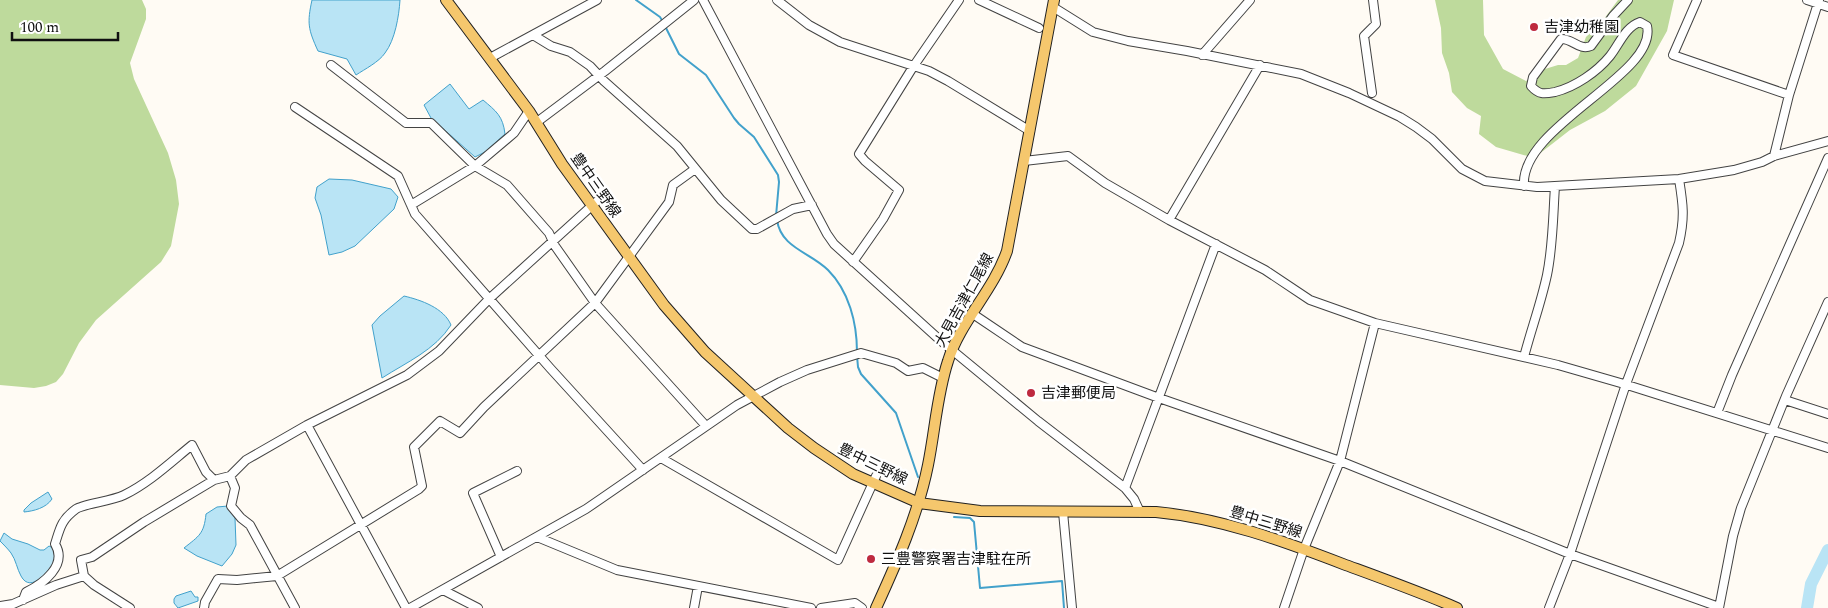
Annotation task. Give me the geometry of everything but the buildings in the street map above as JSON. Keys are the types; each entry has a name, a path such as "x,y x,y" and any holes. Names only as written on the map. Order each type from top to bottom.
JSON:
{"main road":[{"name":"豊中三野線","path":"446,0 537,122 562,164 594,204 664,306 687,332 753,396 808,444 853,474 874,480 919,502 980,511 1140,512 1183,515 1208,520 1304,549 1457,608"},
{"name":"大見吉津仁尾線","path":"876,608 889,580 919,502 928,466 943,378 952,350 996,278 1007,251 1053,3"}],"street":[{"path":"490,58 597,0"},
{"path":"537,122 599,76 694,0"},
{"path":"703,0 834,244 952,350 1038,421 1125,488 1134,499 1140,512"},
{"path":"777,0 809,25 840,42 928,71 948,81 1030,131"},
{"path":"854,262 883,220 899,190 858,154 913,67 959,0"},
{"path":"1242,0 1242,9"},
{"path":"1202,55 1250,0"},
{"path":"1372,93 1364,36 1376,24 1373,0"},
{"path":"1524,186 1524,174 1527,166 1540,144 1560,125 1606,88 1632,61 1640,52 1647,38 1647,26 1640,22 1636,23 1600,66 1576,84 1564,90 1544,94 1536,92 1531,86 1533,77 1561,39 1566,38 1583,48 1591,46 1613,16 1628,0"},
{"path":"1697,0 1673,55 1789,95"},
{"path":"1807,0 1819,2 1828,7"},
{"path":"984,1 1039,28"},
{"path":"1774,156 1789,95 1819,2"},
{"path":"1053,3 1092,32 1128,41 1302,74 1349,93 1400,117 1432,140 1462,169 1474,177 1486,181 1524,186 1555,186 1679,179 1734,170 1762,162 1774,156 1828,141"},
{"path":"532,35 551,46 570,52 590,66 677,146 721,200 752,229 757,229 793,209 812,205"},
{"path":"331,65 406,124 431,123 475,166 507,186 550,233 553,241 595,303 706,426"},
{"path":"1169,220 1260,65"},
{"path":"295,107 398,176 415,214 643,470"},
{"path":"411,205 475,166 514,133 529,111"},
{"path":"1024,161 1068,156 1105,183 1169,220 1265,270 1310,300 1375,323 1558,365 1626,384 1828,448"},
{"path":"1717,413 1828,158"},
{"path":"204,608 205,602 218,579 237,580 277,576 419,489 422,486 414,446 440,421 460,433 484,407 595,303 670,202 673,185 695,169"},
{"path":"1549,608 1570,554 1626,384 1679,243 1684,210 1679,179"},
{"path":"1524,357 1540,305 1547,273 1553,232 1555,186"},
{"path":"130,608 94,585 84,576 81,560 92,557 144,522 214,480 230,476 246,460 307,425 407,375 440,351 490,298 594,204"},
{"path":"1125,488 1216,244"},
{"path":"973,314 1022,347 1340,462 1570,554 1719,608 1733,536 1742,508 1772,431 1828,302"},
{"path":"1284,608 1304,549 1340,462 1375,323"},
{"path":"410,608 586,509 753,396 807,370 861,353 896,363 908,371 923,368 943,378"},
{"path":"1785,400 1828,414"},
{"path":"307,425 406,608"},
{"path":"23,600 26,592 38,587 57,565 59,551 55,544 62,522 78,508 109,501 133,490 192,445 206,472 214,480"},
{"path":"661,458 838,560 874,480"},
{"path":"501,557 473,492 517,471"},
{"path":"230,476 235,488 231,506 240,518 250,525 295,608"},
{"path":"1063,512 1072,608"},
{"path":"537,537 617,570 811,608"},
{"path":"0,606 23,600 56,585 84,576"},
{"path":"694,608 698,586"},
{"path":"443,590 478,608"},
{"path":"822,608 855,603 862,608"}],"green space":[{"path":"0,0 142,0 146,9 146,19 130,63 134,79 168,153 176,180 179,204 171,246 161,262 96,320 79,343 63,374 56,382 34,388 0,385"},
{"path":"1435,0 1483,0 1484,35 1503,69 1526,81 1545,69 1566,65 1578,58 1586,37 1604,19 1618,0 1674,0 1667,31 1636,86 1605,111 1570,130 1534,158 1496,147 1479,134 1481,116 1467,108 1452,92 1449,73 1442,53 1441,28"}],"water":[{"path":"312,0 400,0 394,35 385,53 376,62 356,75 347,59 318,51 309,26"},
{"path":"450,84 469,109 483,100 495,111 503,123 505,134 485,152 475,157 431,118 424,105"},
{"path":"329,179 352,180 391,189 398,197 394,209 355,246 329,255 321,215 315,198 317,187"},
{"path":"404,296 424,302 438,309 451,325 429,349 382,378 372,325"},
{"path":"48,492 52,499 46,505 36,510 24,512 31,503"},
{"path":"228,506 235,518 236,545 232,554 222,566 197,556 184,548 200,534 204,526 206,514 217,507"},
{"path":"4,533 12,539 40,550 44,550 49,546 55,549 57,560 35,582 25,581 13,556 0,541"},
{"path":"191,591 195,597 198,597 198,601 178,608 174,603 176,596"}],"waterway":[{"path":"636,0 660,17 663,22"},
{"path":"665,26 679,54 706,75 734,118 754,137 778,175 776,216"},
{"path":"777,220 784,237 797,249 821,264 835,278 850,308 857,341 857,352"},
{"path":"857,356 861,374 896,413 918,477"},
{"path":"954,517 970,518 974,522 980,588 1062,581 1064,608"},
{"path":"1807,608 1811,584 1828,550"}],"place":[{"name":"吉津幼稚園","path":"1534,27"},
{"name":"吉津郵便局","path":"1031,393"},
{"name":"三豊警察署吉津駐在所","path":"871,559"}]}
